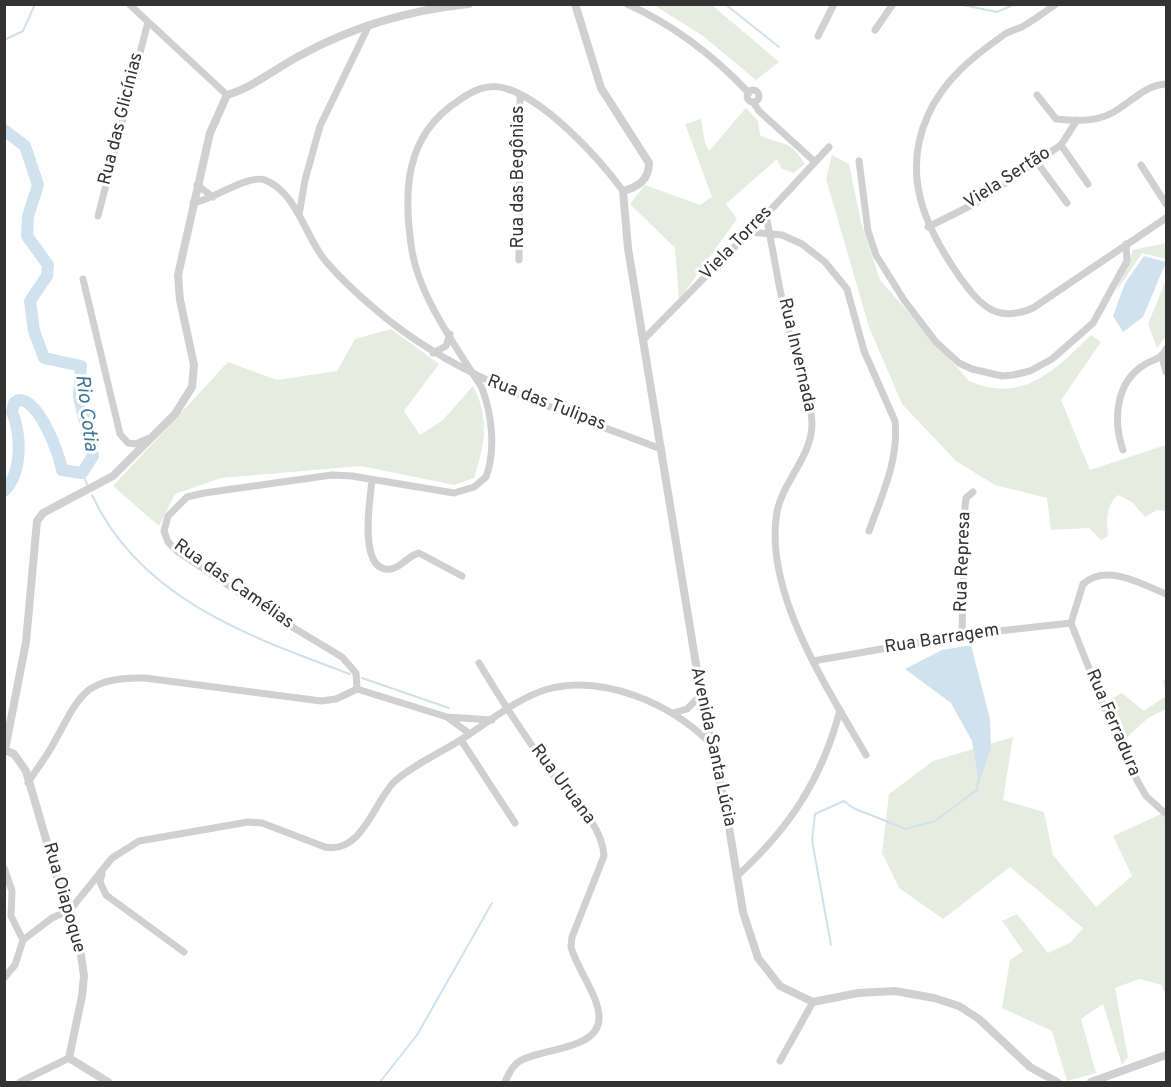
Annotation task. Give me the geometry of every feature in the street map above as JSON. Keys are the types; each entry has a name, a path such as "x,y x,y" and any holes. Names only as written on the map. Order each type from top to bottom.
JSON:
{"street":[{"path":"129,4 227,95"},
{"path":"5,750 26,642 37,521 43,513 113,476 186,399 195,376 180,300 178,275 210,133 227,95 248,88 302,54 369,25 412,14 469,4"},
{"path":"575,4 601,88 649,163 649,171 641,183 623,191"},
{"path":"627,4 648,14 706,51 749,93 754,91 759,94 758,100 753,102 759,111 815,162"},
{"path":"818,36 834,4"},
{"path":"875,30 893,4"},
{"path":"1056,4 1028,23 1006,33 957,72 936,101 924,125 917,160 920,199 928,227 969,289 981,303 1001,314 1021,314 1167,218"},
{"name":"Rua das Glicínias","path":"98,216 148,22"},
{"path":"299,215 320,126 369,25"},
{"path":"1037,95 1056,118 1098,119 1146,90 1167,84"},
{"name":"Rua das Camélias","path":"357,689 356,674 342,657 279,619 168,542 164,531 168,516 176,505 187,497 309,477 352,476 454,493 482,482 490,462 491,419 484,395 425,293 416,268 409,213 410,166 416,148 427,129 454,103 472,91 491,86 504,87 520,94 583,142 623,191"},
{"name":"Rua das Begônias","path":"519,260 520,94"},
{"name":"Viela Sertão","path":"928,227 976,203 1060,145 1077,120"},
{"path":"1060,145 1088,184"},
{"name":"Viela Torres","path":"643,339 750,232 829,147"},
{"path":"859,161 868,231 876,255 904,300 936,342 959,363 972,369 1002,376 1013,375 1030,371 1052,359 1093,323 1127,261 1126,244"},
{"path":"1036,161 1067,203"},
{"path":"1141,165 1167,204"},
{"name":"Rua das Tulipas","path":"193,203 251,180 261,179 278,187 299,215 313,243 334,271 386,318 433,353 474,376 661,449"},
{"path":"197,184 213,197"},
{"name":"Avenida Santa Lúcia","path":"623,191 628,248 700,695 727,815 736,876 748,933 762,966 780,986 813,1002"},
{"name":"Rua Invernada","path":"766,215 789,329 812,423 810,439 777,511 776,542 786,598 813,661 866,755"},
{"path":"750,232 791,239 814,251 847,289 864,351 895,421 896,434 892,467 868,531"},
{"path":"83,279 120,434 128,443 136,444 147,439"},
{"path":"433,353 446,346 450,334"},
{"path":"1123,450 1116,423 1121,394 1133,373 1145,364 1162,357 1167,349"},
{"path":"1162,357 1167,372"},
{"path":"372,481 369,544 376,562 382,568 390,569 419,553 462,576"},
{"name":"Rua Represa","path":"962,635 965,506 966,498 972,492"},
{"path":"1071,623 1083,584 1098,575 1129,579 1167,594"},
{"name":"Rua Barragem","path":"813,661 962,635 1071,623"},
{"name":"Rua Ferradura","path":"1071,623 1117,740 1138,782 1146,796 1167,813"},
{"path":"479,663 508,710"},
{"path":"28,783 50,750 76,702 87,690 110,680 146,678 321,701 336,699 357,689 447,717 492,720"},
{"path":"4,978 15,964 23,940 52,918 70,910 123,849 140,841 237,822 262,823 325,847 335,849 346,845 357,837 394,782 508,710 548,689 584,686 634,696 688,722 710,743"},
{"path":"673,713 687,708 700,695"},
{"name":"Rua Uruana","path":"505,1083 515,1065 523,1059 572,1046 586,1039 596,1029 599,1017 597,1006 571,947 574,928 604,856 602,840 596,830 546,766 508,710"},
{"path":"736,876 769,846 793,816 831,743 840,710"},
{"path":"447,717 470,734"},
{"path":"461,740 515,823"},
{"name":"Rua Oiapoque","path":"5,750 21,761 60,888 70,910 84,976 69,1058"},
{"path":"4,868 12,891 11,916 23,940"},
{"path":"104,869 100,882 106,895 184,952"},
{"path":"780,1061 813,1002 881,991 910,993 947,1001 970,1012 1030,1067 1057,1083"},
{"path":"1091,1083 1167,1055"},
{"path":"20,1083 69,1058 108,1083"}],"shaded area":[{"path":"654,5 712,5 779,62 756,80 703,36"},
{"path":"746,108 758,121 760,135 789,146 805,164 793,173 781,168 777,159 726,204 737,219 679,300 675,248 630,204 645,185 700,205 712,197 685,124 701,119 705,143 709,151"},
{"path":"832,155 849,164 861,222 880,280 969,381 988,387 1006,389 1022,386 1036,380 1064,361 1091,335 1101,342 1061,400 1090,470 1166,445 1166,511 1157,510 1145,517 1132,502 1118,495 1109,509 1108,536 1101,540 1089,528 1051,530 1047,498 995,485 956,461 902,404 869,327 826,179"},
{"path":"1166,243 1166,259 1142,253 1116,292 1133,250"},
{"path":"1166,280 1166,336 1157,348 1148,324"},
{"path":"391,329 439,364 404,411 420,435 443,420 473,386 484,420 481,454 474,478 454,485 361,466 221,478 175,494 159,526 113,486 228,362 277,380 337,371 355,339"},
{"path":"1166,679 1166,696 1163,681"},
{"path":"1122,693 1144,711 1166,696 1166,709 1148,718 1126,738 1109,700"},
{"path":"1013,737 1003,800 1044,812 1053,855 1096,907 1132,876 1113,836 1161,814 1166,819 1166,997 1162,985 1139,979 1115,988 1128,1057 1122,1065 1103,1004 1081,1019 1096,1073 1067,1081 1052,1031 1002,1008 1010,960 1023,951 1002,921 1017,914 1048,953 1071,942 1083,928 1010,867 943,919 899,888 882,853 889,794 933,761"}],"water":[{"path":"1144,256 1166,262 1143,317 1123,332 1113,316 1125,283"},
{"path":"971,645 990,719 991,748 979,783 972,741 951,703 905,669 942,650"}],"waterway":[{"path":"4,40 23,31 35,4"},
{"path":"725,4 779,47"},
{"path":"963,5 997,12 1015,4"},
{"name":"Rio Cotia","path":"4,130 25,146 38,185 28,216 27,236 48,265 47,276 30,301 34,331 44,358 81,366 79,397 93,456 82,473 62,470 57,452 41,417 34,408 19,400 14,403 12,412 18,441 17,464 15,474 4,491"},
{"path":"82,473 87,484"},
{"path":"92,495 113,531 138,562 168,588 201,610 237,629 350,674"},
{"path":"362,678 449,708"},
{"path":"831,945 812,840 815,814 844,801 853,808 906,829 935,821 977,790 979,777"},
{"path":"380,1082 417,1035 492,903"}]}
